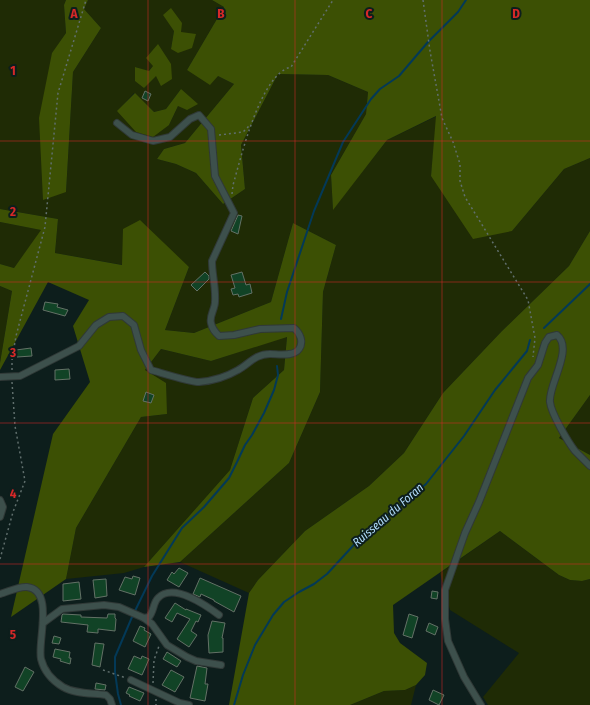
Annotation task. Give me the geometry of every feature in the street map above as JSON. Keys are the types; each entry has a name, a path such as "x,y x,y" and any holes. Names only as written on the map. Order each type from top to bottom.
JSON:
{"street":[{"path":"0,377 20,376 79,346 96,325 109,317 123,316 134,325 141,350 151,370 198,382 222,378 239,370 255,357 264,354 292,354 298,351 302,344 299,333 294,328 260,329 234,335 219,336 213,330 210,321 215,304 216,288 212,261 234,213 215,176 211,129 199,115 190,118 170,137 153,142 132,135 117,123"},
{"path":"481,705 464,677 448,642 445,619 445,590 465,533 480,502 528,378 538,365 544,343 549,337 557,335 561,339 562,345 561,363 549,401 552,411 574,450 590,466"},
{"path":"0,500 2,507 0,517"},
{"path":"0,594 22,587 35,590 40,595 43,608 40,649 41,659 48,675 68,690 106,695 110,699 112,705"},
{"path":"141,617 149,617 158,597 174,592 205,604 219,615"},
{"path":"43,623 62,609 104,605 118,607 128,610 152,624 167,645 187,657 196,661 221,665"},
{"path":"128,679 153,689 180,703 189,705"}],"path":[{"path":"0,559 13,512 25,481 15,426 12,360 16,336 45,227 58,94 86,0"},
{"path":"230,206 233,185 257,108 276,78 285,69 291,67 333,0"},
{"path":"423,0 442,118 453,142 460,164 460,181 465,197 528,300 535,338 532,360"},
{"path":"212,137 243,132 251,124"},
{"path":"153,689 154,660 162,639"},
{"path":"103,670 128,679"}],"green space":[{"path":"0,0 66,0 64,5 66,33 52,54 66,192 73,72 101,28 84,9 88,0 212,0 224,7 187,70 218,76 234,84 185,143 164,149 157,159 176,164 196,173 223,204 245,189 241,145 278,74 328,75 368,92 366,114 331,175 333,209 387,140 437,116 431,176 512,231 564,169 590,158 590,231 569,266 502,331 443,393 404,453 369,486 305,531 258,580 249,593 180,562 289,463 320,392 323,292 336,245 293,223 271,302 194,333 165,330 189,267 123,229 123,265 55,253 58,219 0,209","holes":["174,31 181,32 171,49","153,66 144,88 136,67 148,72","181,89 178,106 169,125 118,111 134,93 154,112 166,109"]},
{"path":"66,0 88,0 84,9 101,28 73,72 66,192 43,200 39,118 52,53 66,33 64,5"},
{"path":"212,0 590,0 590,158 564,169 512,231 473,239 431,176 436,116 387,140 333,210 331,175 366,114 368,92 328,75 278,74 241,145 245,189 223,204 196,173 176,164 157,159 164,149 185,143 234,84 218,76 210,85 187,70 224,7"},
{"path":"171,8 182,23 181,32 196,34 192,48 178,53 171,49 174,31 163,15"},
{"path":"158,44 171,64 172,79 161,86 156,76 144,88 135,81 135,67 149,71 153,66 146,58"},
{"path":"181,89 198,104 187,110 178,106 169,125 153,137 136,132 117,111 135,93 154,112 166,109"},
{"path":"0,209 58,219 55,253 122,265 123,229 140,220 189,267 165,330 194,333 271,302 293,223 336,245 323,292 320,392 289,463 180,562 144,567 230,470 253,398 284,370 287,337 211,361 161,349 145,370 166,383 167,414 141,417 76,528 66,579 11,617 53,434 90,382 73,326 89,300 48,282 0,370 12,291 0,286 0,264 14,268 41,230 0,222"},
{"path":"0,222 42,230 14,268 0,264"},
{"path":"590,231 590,395 559,438 590,455 590,579 582,581 570,580 559,575 500,531 393,605 394,633 400,643 427,663 425,675 416,685 405,690 384,691 350,705 229,705 249,593 258,580 305,531 369,486 404,453 443,393 502,331 569,266"},
{"path":"0,286 12,291 0,363"},
{"path":"287,336 284,370 253,398 230,470 144,567 124,573 66,579 76,528 141,417 167,414 145,370 161,349 211,361"},
{"path":"590,395 590,455 559,438"},
{"path":"500,531 559,575 570,580 582,581 590,579 590,705 488,705 483,697 519,653 450,610 440,573"},
{"path":"416,685 411,705 350,705 384,691 405,690"}],"building":[{"path":"145,91 151,94 148,101 142,98"},
{"path":"238,215 242,216 238,234 231,231"},
{"path":"205,272 209,276 209,279 197,291 191,285"},
{"path":"242,272 246,285 250,284 252,293 239,297 238,294 233,295 231,289 235,288 231,275"},
{"path":"45,302 58,304 57,307 68,310 65,316 43,310"},
{"path":"31,348 32,356 17,357 16,350"},
{"path":"69,369 70,379 55,380 55,370"},
{"path":"146,392 154,395 151,403 143,401"},
{"path":"179,568 188,573 179,587 167,580 172,572 174,574"},
{"path":"133,576 140,578 135,595 119,590 125,577 132,579"},
{"path":"200,578 241,596 234,612 201,594 200,597 193,594"},
{"path":"106,579 107,596 95,598 93,580"},
{"path":"79,582 81,599 63,601 63,584"},
{"path":"432,591 438,592 437,599 431,598"},
{"path":"175,603 186,610 201,615 191,631 197,635 189,647 177,639 190,619 177,613 172,622 165,618"},
{"path":"63,614 81,615 81,617 107,618 108,614 115,614 115,631 98,629 98,633 87,632 88,625 61,622"},
{"path":"409,614 418,617 412,638 403,635"},
{"path":"212,621 225,623 222,638 223,652 209,653 208,635"},
{"path":"429,623 438,627 435,635 426,631"},
{"path":"140,626 145,628 144,630 151,634 145,647 133,641"},
{"path":"54,636 61,638 59,644 52,643"},
{"path":"95,643 104,644 100,667 92,665"},
{"path":"55,649 70,652 70,664 53,657"},
{"path":"167,652 181,661 177,667 163,659"},
{"path":"134,656 141,659 142,656 149,659 142,675 128,669"},
{"path":"197,666 207,668 205,684 208,684 205,701 190,698"},
{"path":"25,667 34,672 23,691 15,687"},
{"path":"171,670 184,677 175,692 162,685"},
{"path":"96,683 106,685 105,690 95,689"},
{"path":"129,687 144,693 140,701 126,693"},
{"path":"433,690 444,695 439,705 429,700"}],"waterway":[{"path":"281,319 287,292 314,211 343,142 371,99 380,89 399,76 428,42 458,12 466,0"},
{"name":"Ruisseau du Foran","path":"544,328 590,284"},
{"name":"Ruisseau du Foran","path":"234,705 243,675 255,645 273,615 284,602 314,584 327,574 363,535 426,484 464,436 495,390 527,351 530,340"},
{"path":"121,705 115,672 115,657 132,617 152,576 182,528 204,507 229,478 245,445 264,413 274,390 278,375 277,366"}]}
